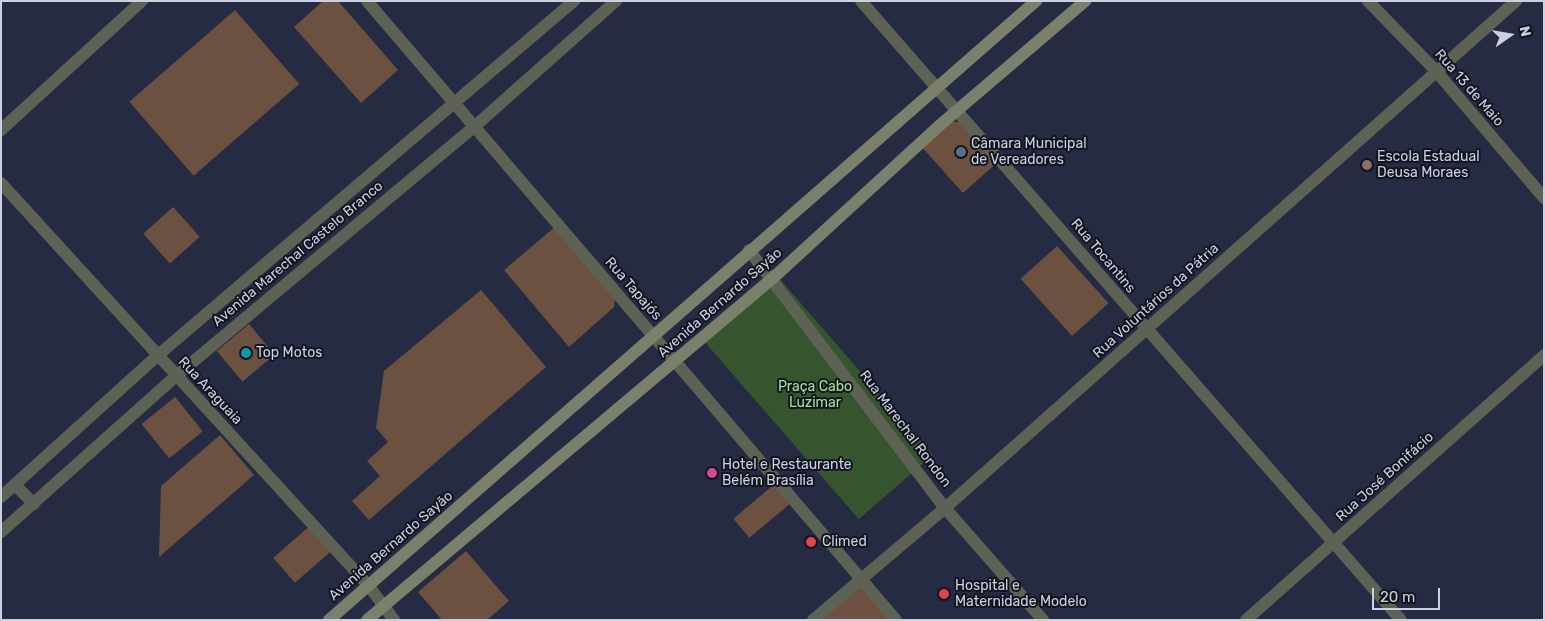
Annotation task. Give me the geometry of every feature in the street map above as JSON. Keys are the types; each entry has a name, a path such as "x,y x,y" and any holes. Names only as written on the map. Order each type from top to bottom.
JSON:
{"main road":[{"name":"Avenida Bernardo Sayão","path":"330,620 368,585 655,338 749,250 1036,1"},
{"name":"Avenida Bernardo Sayão","path":"367,620 774,278 958,110 1085,1"}],"street":[{"path":"1,130 142,1"},
{"name":"Rua Tapajós","path":"366,1 861,576 896,620"},
{"name":"Avenida Marechal Castelo Branco","path":"1,497 156,356 455,106 574,1"},
{"name":"Avenida Marechal Castelo Branco","path":"1,532 176,376 474,127 616,1"},
{"name":"Rua Tocantins","path":"861,1 958,110 1146,331 1335,542 1401,620"},
{"name":"Rua 13 de Maio","path":"1368,1 1436,71 1544,198"},
{"name":"Rua Voluntários da Pátria","path":"813,620 861,576 945,508 1516,1"},
{"name":"Rua Araguaia","path":"1,183 156,356 368,585 394,620"},
{"name":"Rua Marechal Rondon","path":"749,250 774,278 945,508 1043,620"},
{"name":"Rua José Bonifácio","path":"1246,620 1544,355"},
{"path":"14,485 34,504"}],"green space":[{"name":"Praça Cabo Luzimar","path":"772,270 933,455 859,519 698,334"}],"building":[{"path":"323,1 338,1 398,70 361,103 294,27"},
{"path":"235,10 299,84 194,176 129,102"},
{"name":"Câmara Municipal de Vereadores","path":"947,121 970,123 1001,159 963,193 920,145"},
{"path":"173,207 200,237 170,263 143,234"},
{"path":"556,226 615,294 614,307 569,347 504,270"},
{"path":"1057,246 1109,303 1072,336 1021,279"},
{"path":"481,290 546,367 369,520 352,501 380,476 367,461 388,442 376,428 384,371"},
{"name":"Top Motos","path":"249,324 275,355 243,382 217,351"},
{"path":"175,397 203,431 169,458 142,424"},
{"path":"220,435 254,475 159,557 161,486"},
{"path":"777,482 793,501 749,538 733,519"},
{"path":"311,525 333,550 295,583 273,558"},
{"path":"466,551 509,601 487,620 442,620 418,592"},
{"path":"860,583 893,620 819,620"}],"place":[{"name":"Câmara Municipal de Vereadores","path":"961,152"},
{"name":"Escola Estadual Deusa Moraes","path":"1367,165"},
{"name":"Top Motos","path":"246,353"},
{"name":"Hotel e Restaurante Belém Brasília","path":"712,473"},
{"name":"Climed","path":"811,542"},
{"name":"Hospital e Maternidade Modelo","path":"944,594"}]}
